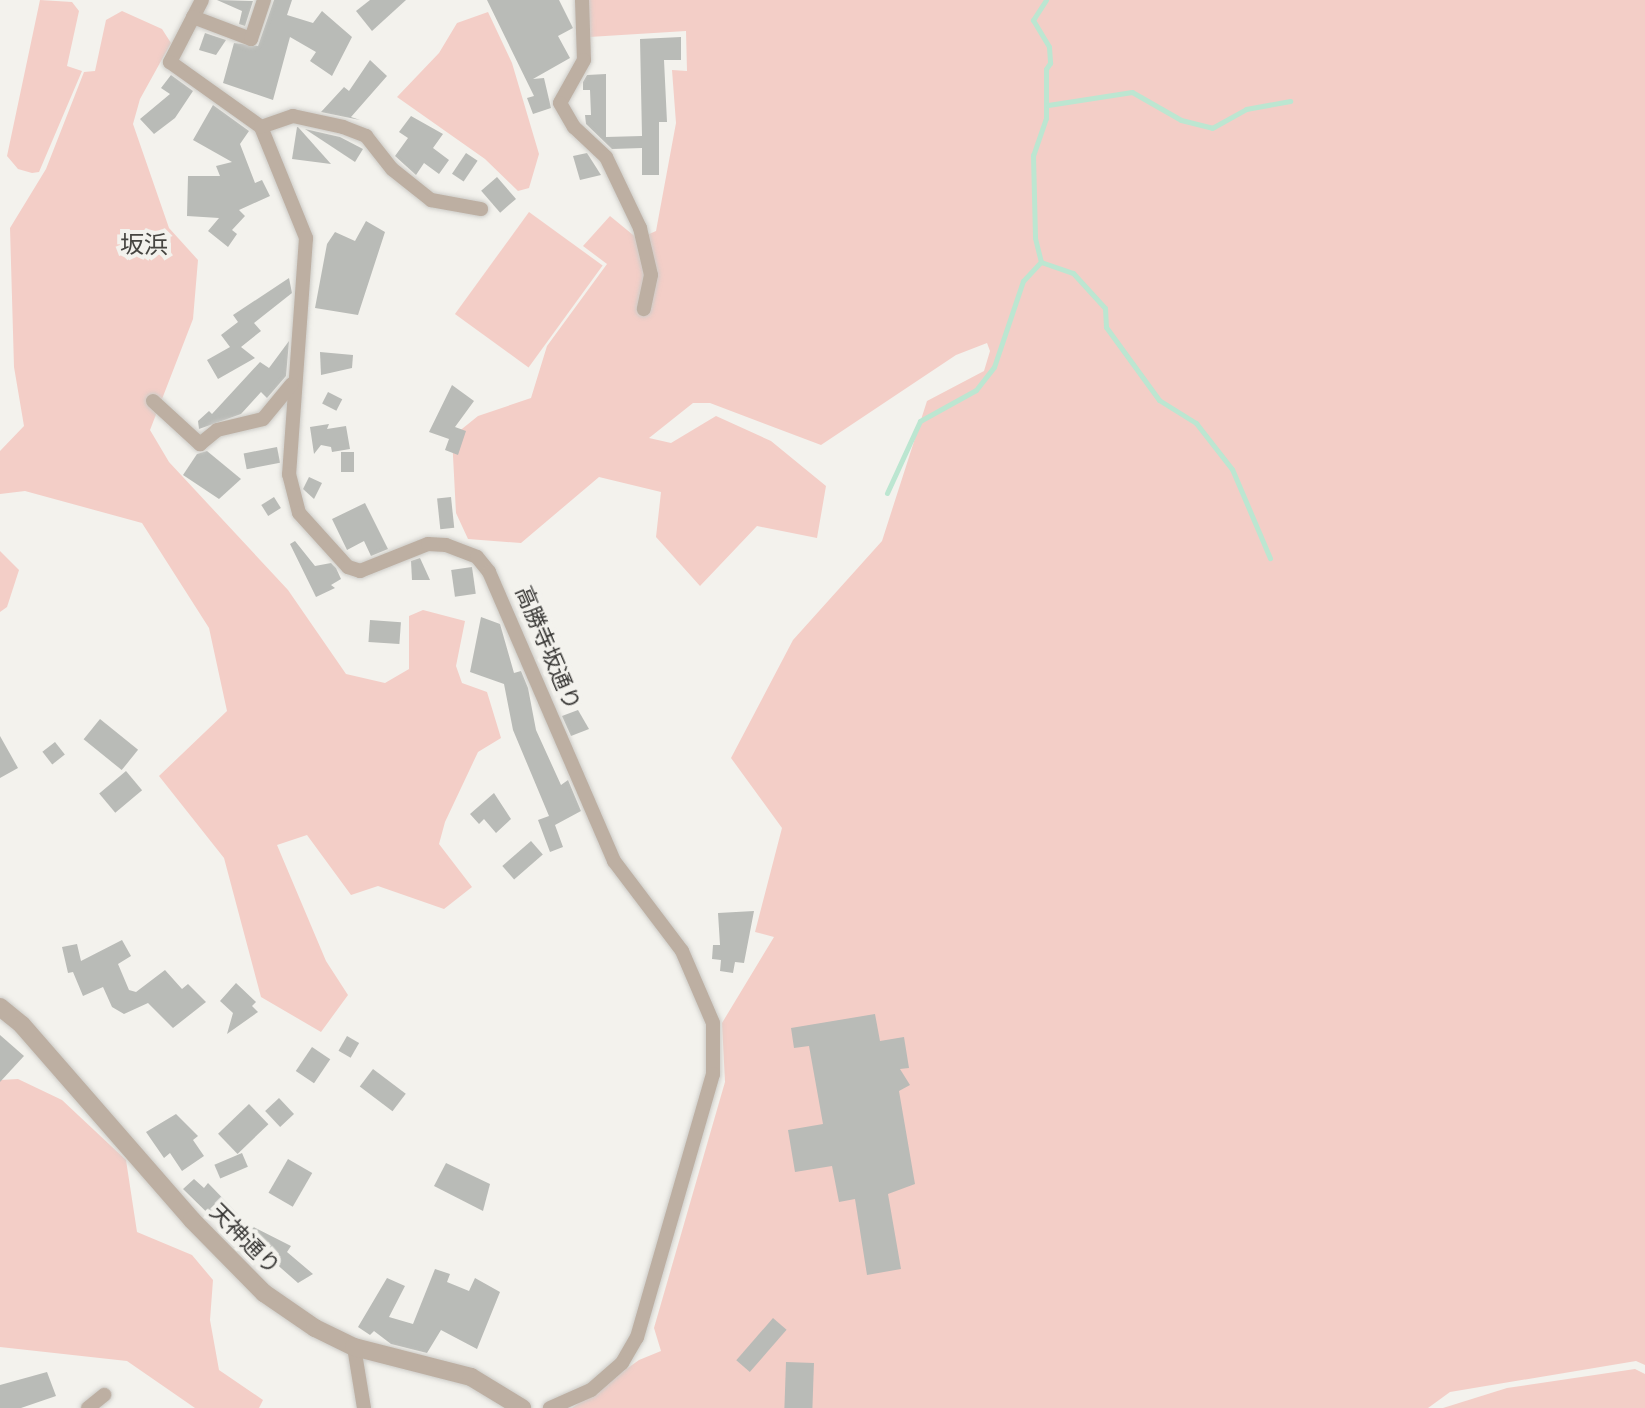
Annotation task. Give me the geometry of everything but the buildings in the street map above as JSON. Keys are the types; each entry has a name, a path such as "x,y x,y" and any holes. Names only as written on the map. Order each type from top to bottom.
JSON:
{"street":[{"path":"202,0 170,62 261,127 293,116 343,127 366,136 392,169 431,200 481,209"},
{"path":"193,17 251,39 264,0"},
{"path":"582,0 584,60 560,103 574,127 606,157 640,228 651,275 644,309"},
{"name":"高勝寺坂通り","path":"261,127 306,238 292,384 289,474 308,527 348,567 360,571 428,544 462,549 489,572 614,861 682,951 713,1023 713,1074 637,1337 622,1363 591,1390 550,1408"},
{"path":"153,401 200,444 217,430 263,419 292,384"},
{"name":"天神通り","path":"0,1007 22,1025 192,1220 264,1293 315,1328 354,1347 471,1377 522,1408"},
{"path":"354,1347 364,1408"},
{"path":"89,1408 104,1395"}],"shaded area":[{"path":"40,0 72,2 79,11 67,66 82,71 39,172 32,173 18,169 7,156"},
{"path":"586,0 1645,0 1645,1365 1636,1361 1450,1392 1428,1408 572,1408 639,1360 661,1351 654,1328 725,1082 722,1023 774,937 755,932 782,828 731,758 793,640 882,541 927,401 984,371 990,351 987,343 956,355 821,445 710,403 693,403 649,438 671,443 716,416 771,441 826,486 817,538 757,526 700,586 656,537 661,492 599,477 521,543 468,539 456,513 452,437 478,416 531,398 547,346 607,264 583,246 610,216 638,239 656,231 676,123 672,70 687,71 686,31 589,37"},
{"path":"122,11 162,29 171,43 140,99 133,124 169,228 198,260 193,319 150,430 169,462 288,590 346,674 385,683 409,669 409,616 423,610 465,621 456,666 462,683 487,692 501,738 478,752 445,822 439,844 472,887 444,909 378,886 351,895 307,835 277,845 326,961 348,995 321,1032 261,997 224,858 159,776 227,711 209,628 142,523 25,491 0,494 0,451 24,426 14,367 10,228 46,169 84,72 95,71 106,20"},
{"path":"488,12 512,63 539,154 529,188 518,191 485,159 397,97 439,53 457,23"},
{"path":"529,212 603,265 529,367 455,314"},
{"path":"0,551 19,570 7,607 0,612"},
{"path":"18,1079 62,1100 126,1160 137,1232 192,1255 213,1280 210,1320 219,1370 263,1400 259,1408 195,1408 127,1361 0,1347 0,1080"},
{"path":"1635,1369 1645,1374 1645,1408 1443,1408 1507,1388"}],"waterway":[{"path":"1046,0 1033,20 1049,47 1050,63 1046,69 1046,118 1033,155 1035,238 1041,262 1073,273 1105,308 1106,327 1159,400 1196,423 1232,469 1270,558"},
{"path":"1048,105 1132,92 1181,120 1212,128 1246,109 1290,101"},
{"path":"887,493 920,421 976,390 994,367 1023,281 1041,262"}],"district":[{"name":"坂浜","path":"144,245"}]}
